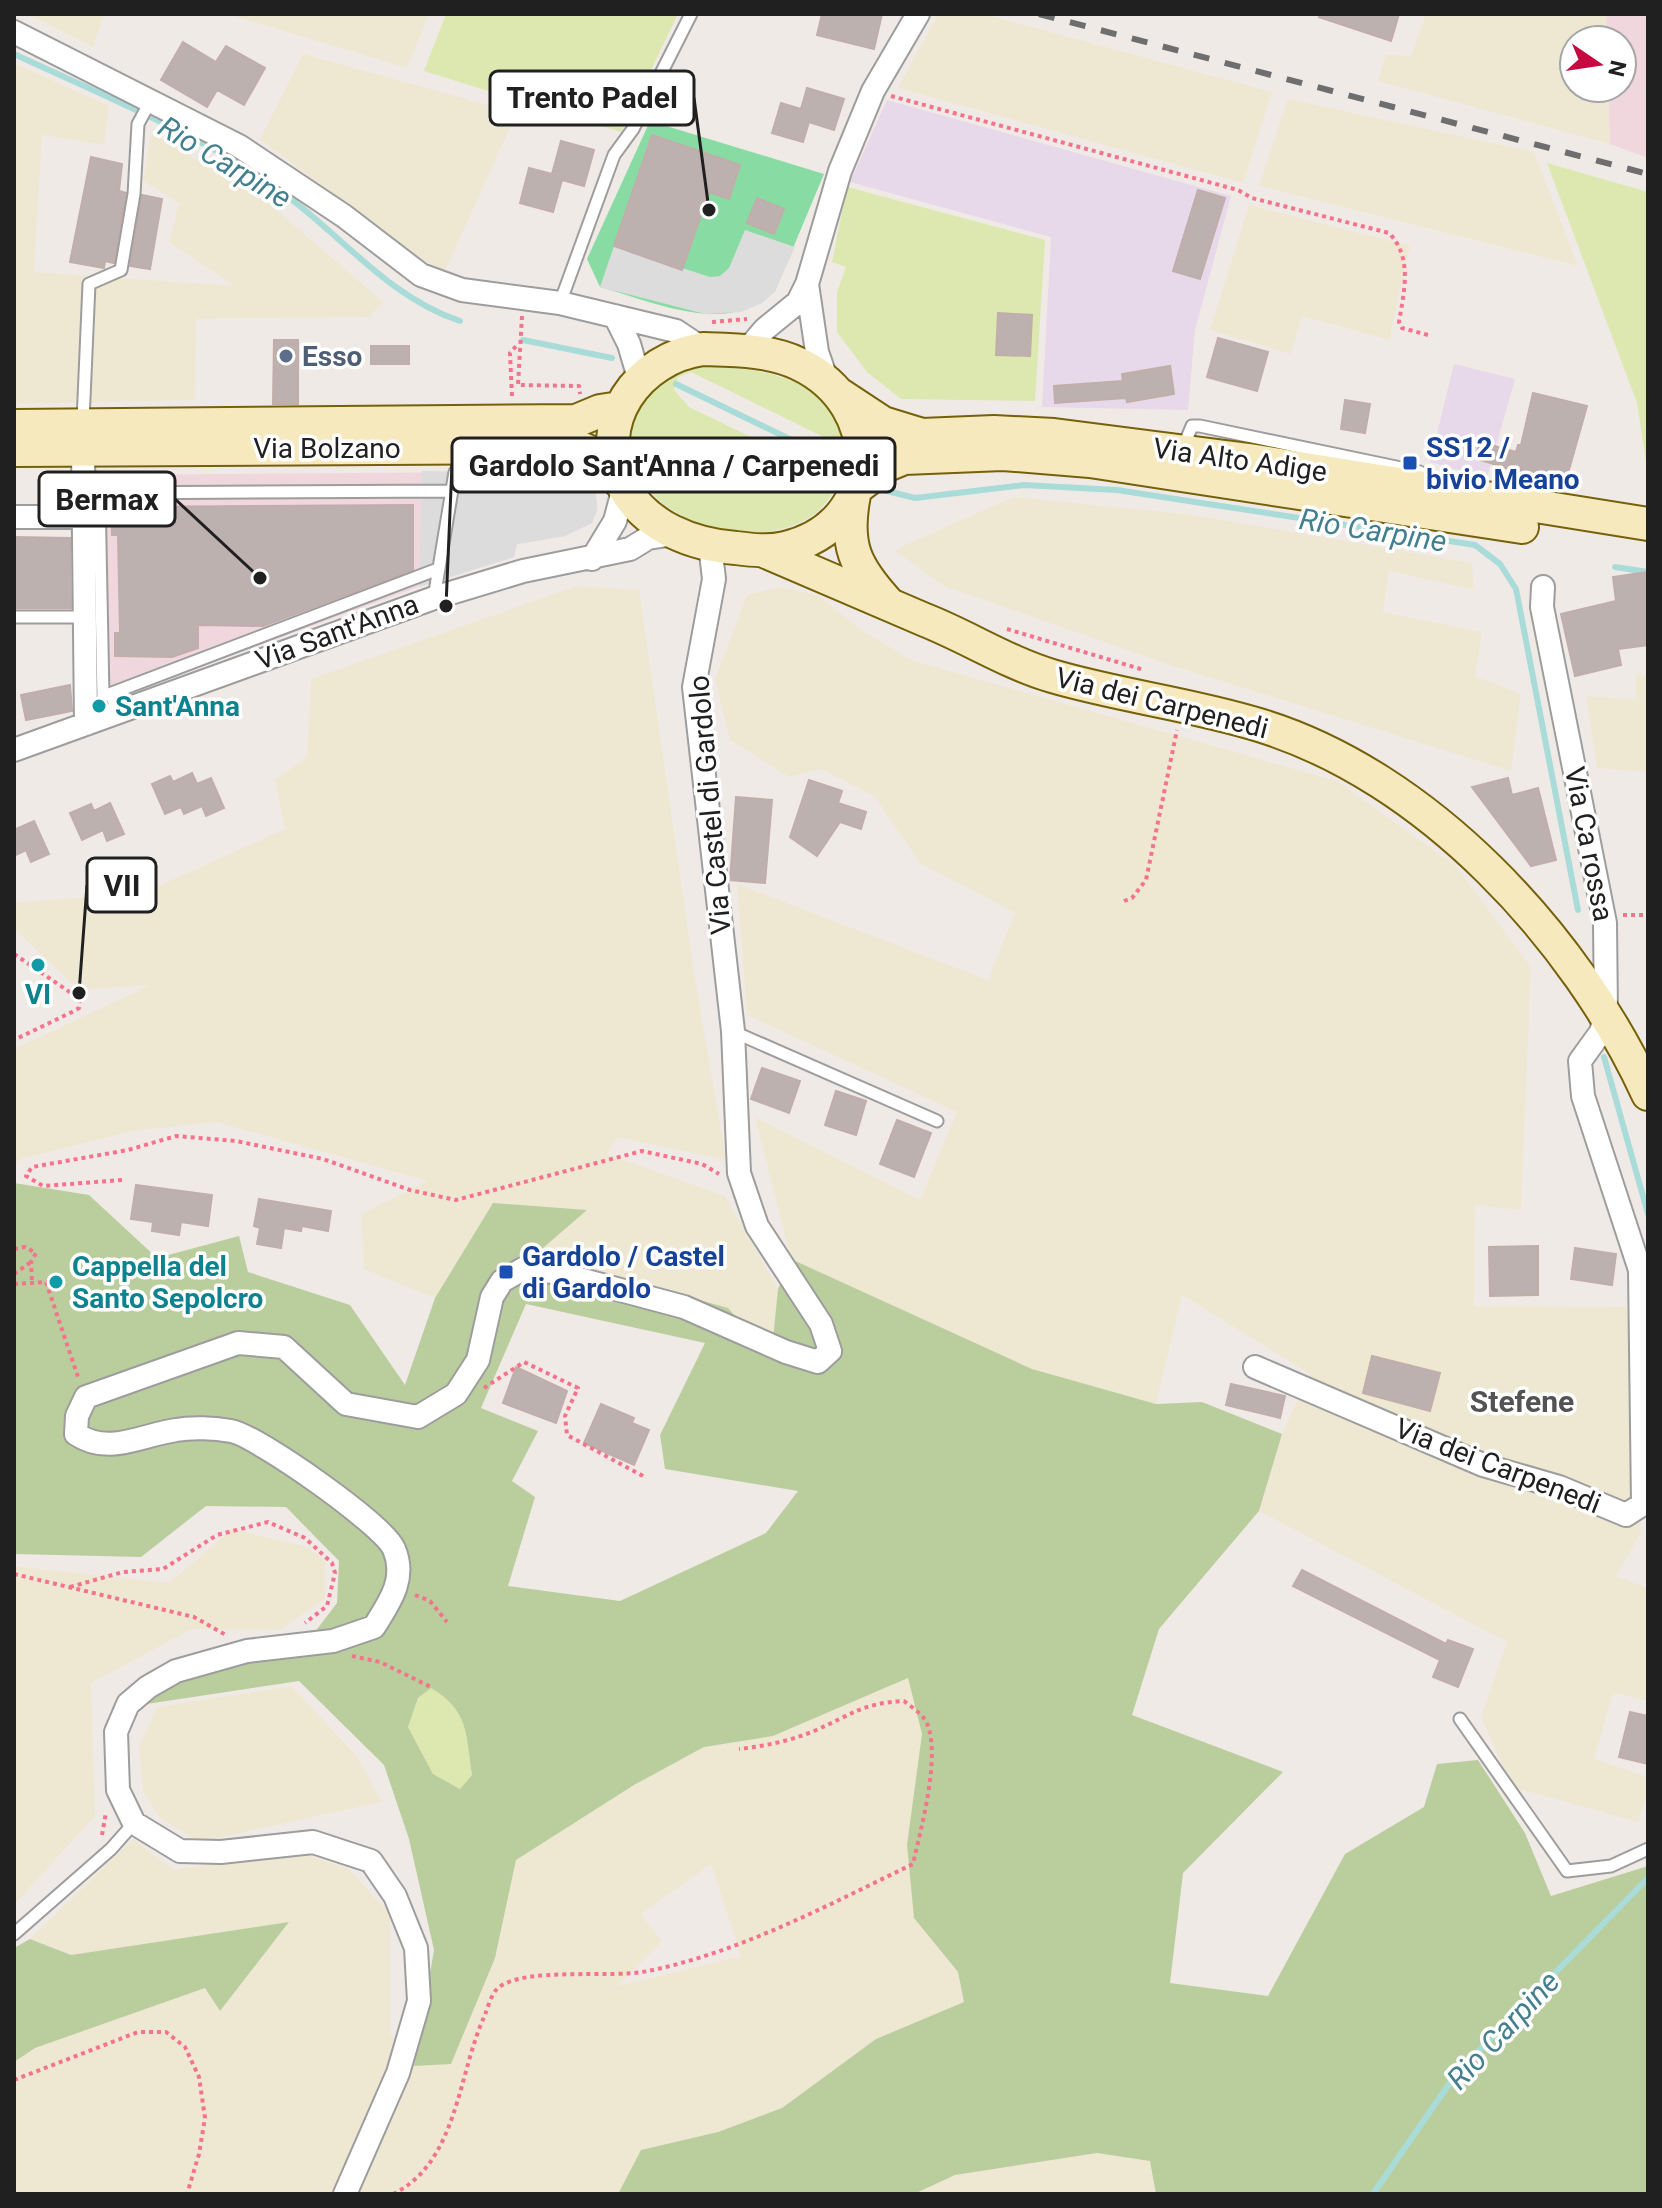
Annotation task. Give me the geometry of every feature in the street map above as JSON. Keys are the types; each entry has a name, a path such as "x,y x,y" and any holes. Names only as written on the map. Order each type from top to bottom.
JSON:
{"main road":[{"path":"703,335 746,351 799,364 834,389 861,440 857,490 842,514 823,531 792,546 755,550 710,545 674,534 659,525 624,487 616,464 614,440 620,408 639,378 703,335"},
{"name":"Via Alto Adige","path":"834,389 883,423 922,435 1054,435 1182,451 1648,524"},
{"name":"Via Bolzano","path":"14,450 83,437 576,421 600,411 620,408"},
{"name":"Via Bolzano","path":"14,426 83,437 298,448 578,447 599,456 624,487"},
{"path":"298,448 336,464 445,464 453,481"},
{"name":"Via Alto Adige","path":"857,490 887,465 904,458 1003,454 1090,461 1648,545"},
{"name":"Via dei Carpenedi","path":"857,490 849,518 854,556 863,576 893,608"},
{"name":"Via dei Carpenedi","path":"755,550 1052,676 1259,725 1366,773 1410,803 1471,854 1531,913 1606,1013"},
{"name":"Via Ca rossa","path":"1606,1013 1648,1094"}],"street":[{"path":"746,351 765,329 798,302 807,284 828,203 873,91 918,14"},
{"path":"14,32 251,154 344,216 421,275 462,290 560,303 703,335"},
{"path":"807,284 817,352 834,389"},
{"path":"615,316 629,344 639,378"},
{"path":"83,437 86,724"},
{"path":"592,559 615,521 624,487"},
{"path":"14,517 84,517"},
{"name":"Via Sant'Anna","path":"14,750 86,724 113,702 523,571 592,559 630,549 648,538 674,534"},
{"name":"Via Castel di Gardolo","path":"86,1397 135,1383 238,1343 284,1347 346,1404 418,1417 456,1394 478,1360 492,1297 502,1281 523,1269 553,1272 684,1307 786,1352 818,1362 830,1351 821,1324 757,1226 739,1173 733,1031 694,687 714,579 710,545"},
{"path":"714,579 755,550"},
{"name":"Via Ca rossa","path":"1543,587 1542,607 1605,923 1606,1013"},
{"name":"Via dei Carpenedi","path":"1255,1367 1483,1465 1559,1487 1626,1515 1643,1504 1640,1270 1583,1096 1580,1061 1601,1032 1606,1013"},
{"path":"86,1397 77,1416 76,1434 89,1442 112,1444 176,1430 235,1431 373,1522 394,1549 398,1588 374,1627 333,1641 304,1635 240,1642 148,1687 128,1704 116,1732 118,1790 134,1823 180,1851 221,1852 313,1842 371,1861 395,1896 416,1948 419,2001 398,2073 345,2194"}],"lane":[{"path":"560,303 614,155 633,129 691,14"},
{"path":"83,437 89,284 121,270 134,194 138,124 150,103"},
{"path":"434,598 453,481 99,493 103,696 113,702 438,569"},
{"path":"14,617 85,617"},
{"path":"733,1031 937,1121"},
{"path":"1460,1719 1567,1871 1611,1866 1648,1849"},
{"path":"14,1934 111,1849 134,1823"}],"path":[{"path":"873,91 1238,190 1252,198 1389,233 1403,255 1406,276 1399,322 1402,328 1428,335"},
{"path":"535,316 522,314 518,385 579,386 580,396 565,396"},
{"path":"703,335 753,317"},
{"path":"510,396 510,353 518,344"},
{"path":"1124,901 1132,898 1146,880 1181,708"},
{"path":"1617,915 1648,915"},
{"path":"14,954 80,999 79,1008 14,1040"},
{"path":"122,1180 43,1186 26,1176 32,1167 128,1150 176,1136 236,1141 323,1159 410,1190 456,1200 642,1151 702,1164 745,1190"},
{"path":"14,1249 32,1249 36,1253 31,1262 14,1274"},
{"path":"31,1262 32,1284"},
{"path":"14,1284 46,1282 86,1397"},
{"path":"456,1394 469,1396 524,1362 541,1368 578,1388 565,1416 567,1435 643,1476"},
{"path":"70,1587 123,1572 163,1569 217,1535 268,1522 305,1538 332,1563 335,1573 327,1606 304,1635 380,1662 431,1687"},
{"path":"14,1574 194,1617 240,1642"},
{"path":"398,1588 430,1601 447,1622"},
{"path":"225,1634 240,1642"},
{"path":"393,2194 405,2188 435,2155 457,2105 479,2026 496,1989 516,1978 647,1971 770,1933 913,1864 930,1792 930,1733 924,1718 904,1701 872,1703 812,1732 770,1745 739,1749"},
{"path":"14,2080 138,2032 166,2032 185,2047 199,2077 205,2118 199,2154 187,2194"}],"shaded area":[{"path":"27,14 104,14 93,47"},
{"path":"227,14 429,14 407,68"},
{"path":"938,14 984,14 1272,92 1243,183 898,88"},
{"path":"1426,14 1606,14 1606,24 1558,24 1558,104 1609,104 1610,144 1378,81 1386,54 1411,57"},
{"path":"1606,14 1648,14 1648,158 1610,144 1609,104 1638,104 1638,24 1606,24"},
{"path":"303,54 517,113 442,277 260,139"},
{"path":"14,63 109,106 104,145 42,135 34,272 235,286 169,242 179,203 143,181 151,132 264,199 383,302 369,317 196,319 195,400 14,404"},
{"path":"1288,99 1534,152 1578,266 1259,186"},
{"path":"887,100 1231,196 1195,330 1188,410 1042,407 1051,237 850,182"},
{"path":"1249,205 1410,246 1389,340 1302,316 1291,354 1210,330"},
{"path":"745,230 795,247 775,291 762,303 741,312 705,314 600,287 614,246 710,277 720,276 729,268"},
{"path":"1454,364 1515,379 1487,478 1430,462"},
{"path":"486,468 518,468 519,475 568,473 583,477 596,494 597,510 592,523 565,536 517,544 514,557 437,580 93,706 92,475 481,472"},
{"path":"486,468 518,468 519,475 568,473 583,477 596,494 597,510 592,523 565,536 517,544 514,557 419,587 422,471 481,472"},
{"path":"1013,497 1194,515 1472,563 1474,590 1389,571 1383,612 1482,632 1475,676 1521,694 1511,771 1170,665 944,586 894,550"},
{"path":"577,586 639,590 695,978 726,1160 617,1137 607,1154 725,1196 778,1289 771,1359 728,1308 536,1254 586,1210 493,1203 435,1298 364,1269 361,1214 428,1181 216,1122 133,1131 21,1159 14,1166 14,1049 150,985 79,990 14,929 14,903 145,892 285,829 275,780 307,757 311,679"},
{"path":"780,587 818,595 864,632 914,661 1337,781 1456,866 1531,967 1521,1210 1475,1205 1474,1306 1628,1307 1641,1533 1616,1576 1648,1588 1648,1701 1613,1693 1594,1759 1648,1777 1648,1790 1638,1822 1512,1787 1481,1717 1507,1642 1259,1511 1282,1434 1310,1374 1182,1295 1156,1404 1032,1369 791,1259 755,1117 920,1200 957,1112 747,1015 737,884 988,980 1015,913 920,863 874,796 821,769 789,777 730,740 715,679 747,595"},
{"path":"1636,675 1648,676 1648,772 1597,768 1586,696 1636,699"},
{"path":"232,1529 308,1547 325,1560 325,1599 280,1630 192,1629 91,1683 95,1816 14,1905 14,1566 169,1583"},
{"path":"908,1678 922,1734 907,1845 914,1917 958,1972 964,2002 876,2039 782,2108 718,2132 641,2150 618,2194 14,2194 14,2062 35,2048 205,1988 219,2011 289,1923 71,1955 30,1939 133,1839 174,1870 294,1851 349,1869 390,1914 390,2033 414,2066 495,1958 516,1860 634,1785 704,1747 773,1736","holes":["711,1864 741,1956 617,1986 662,1941 641,1914"]},
{"path":"291,1686 356,1755 382,1802 199,1842 160,1818 143,1792 139,1747 157,1707"},
{"path":"1097,2153 1150,2161 1156,2194 914,2194 955,2175"}],"green space":[{"path":"446,14 678,14 621,132 424,71"},
{"path":"650,121 824,174 775,291 756,305 735,312 690,312 600,287 587,259"},
{"path":"1547,163 1648,192 1648,475 1637,403"},
{"path":"847,187 1045,240 1035,401 901,399 867,372 837,332 837,292 846,267 832,262"},
{"path":"689,367 742,369 769,374 794,382 816,394 832,412 842,435 842,473 820,509 807,519 780,529 750,532 719,529 689,519 663,504 644,482 633,456 633,425 641,402 652,387","holes":["691,372 834,442 838,454 832,467 821,471 689,407 674,390 678,377"]},
{"path":"14,1183 89,1195 157,1258 239,1236 248,1272 350,1305 405,1385 435,1298 493,1203 587,1210 536,1254 728,1308 771,1358 778,1289 791,1259 1032,1369 1156,1404 1202,1402 1282,1434 1259,1511 1159,1629 1132,1715 1283,1772 1183,1873 1170,1983 1268,1996 1345,1854 1424,1807 1437,1764 1478,1760 1525,1833 1551,1896 1648,1866 1648,2194 1156,2194 1150,2161 1097,2153 955,2175 914,2194 618,2194 641,2150 718,2132 782,2108 876,2039 964,2002 958,1972 914,1918 907,1845 922,1734 908,1678 773,1736 704,1747 634,1785 516,1860 495,1958 451,2064 414,2066 434,1950 409,1839 384,1765 299,1681 140,1705 178,1679 305,1645 337,1603 339,1561 286,1507 206,1506 141,1557 14,1554","holes":["526,1304 705,1343 660,1435 665,1469 798,1491 766,1533 620,1601 508,1586 535,1497 512,1481 538,1431 481,1408","431,1688 453,1705 464,1725 472,1775 460,1789 433,1774 408,1727 418,1698"]},
{"path":"431,1687 453,1705 464,1725 472,1775 460,1789 433,1774 408,1727 418,1698"},
{"path":"289,1922 220,2011 205,1988 35,2048 14,2062 14,1948 30,1939 71,1955"}],"building":[{"path":"822,14 882,14 874,49 817,35"},
{"path":"1320,14 1399,14 1391,41 1319,17"},
{"path":"183,42 216,62 226,46 265,68 244,105 217,90 207,107 161,80"},
{"path":"807,88 844,99 834,130 809,122 803,142 772,133 781,103 801,109"},
{"path":"652,135 740,165 729,199 709,192 682,270 614,246"},
{"path":"561,141 594,150 584,186 562,180 553,212 520,203 529,168 552,174"},
{"path":"91,157 122,164 119,191 126,193 114,263 105,261 104,268 70,262"},
{"path":"1198,190 1225,198 1200,279 1173,271"},
{"path":"142,195 162,199 150,269 130,266"},
{"path":"757,198 784,209 774,234 747,223"},
{"path":"998,313 1032,315 1030,356 996,355"},
{"path":"1218,338 1268,352 1257,391 1207,377"},
{"path":"274,340 298,340 298,404 273,404"},
{"path":"371,346 409,346 409,364 371,364"},
{"path":"1170,366 1174,394 1127,402 1126,398 1055,403 1054,386 1123,381 1122,374"},
{"path":"1533,393 1587,406 1563,491 1510,479 1512,470 1475,458 1480,442 1516,452 1518,445 1521,445"},
{"path":"1345,400 1370,404 1365,433 1341,429"},
{"path":"413,505 413,570 263,626 198,625 198,648 172,657 115,656 115,633 120,633 118,535 112,535 111,507"},
{"path":"14,537 70,538 71,608 14,608"},
{"path":"1648,572 1648,645 1618,649 1621,665 1575,676 1561,614 1616,601 1613,577"},
{"path":"70,685 72,711 26,720 21,695"},
{"path":"192,773 197,784 211,778 224,808 206,816 202,806 184,814 181,807 165,814 152,784 170,776 173,782"},
{"path":"1508,778 1512,795 1538,788 1556,860 1531,866 1472,787"},
{"path":"809,780 842,791 838,803 866,812 861,829 840,822 817,856 790,837"},
{"path":"736,797 772,800 765,883 730,880"},
{"path":"110,803 124,834 107,841 103,830 82,840 70,813 91,804 94,811"},
{"path":"34,821 49,854 31,862 26,850 14,856 14,830"},
{"path":"762,1068 800,1081 789,1113 751,1099"},
{"path":"836,1091 866,1101 856,1135 825,1125"},
{"path":"897,1120 931,1133 914,1177 880,1164"},
{"path":"136,1185 212,1195 208,1226 181,1222 179,1235 152,1231 153,1222 131,1219"},
{"path":"259,1199 331,1211 328,1231 302,1226 301,1231 284,1228 281,1248 257,1244 260,1228 254,1226"},
{"path":"1538,1246 1538,1295 1490,1296 1489,1247"},
{"path":"1575,1248 1616,1254 1612,1285 1571,1279"},
{"path":"1372,1356 1440,1373 1430,1411 1363,1393"},
{"path":"516,1367 567,1391 556,1423 503,1403"},
{"path":"1231,1384 1285,1396 1280,1418 1226,1405"},
{"path":"601,1404 634,1418 632,1423 649,1430 634,1465 584,1443"},
{"path":"1302,1570 1446,1644 1448,1640 1473,1649 1458,1687 1433,1677 1440,1660 1293,1586"},
{"path":"1630,1712 1648,1716 1648,1764 1619,1757"}],"waterway":[{"name":"Rio Carpine","path":"14,54 150,116 249,170 301,207 387,280 434,310 460,321"},
{"name":"Rio Carpine","path":"523,340 612,358"},
{"name":"Rio Carpine","path":"676,384 835,461"},
{"name":"Rio Carpine","path":"887,491 915,498 1024,485 1117,490 1475,545 1500,564 1516,589 1578,910"},
{"path":"1615,567 1648,572"},
{"name":"Rio Carpine","path":"1604,1057 1648,1214"},
{"name":"Rio Carpine","path":"1373,2194 1456,2074 1648,1878"}],"railway":[{"path":"1039,14 1648,174"}],"place":[{"name":"Trento Padel","path":"709,210"},
{"name":"Esso","path":"286,356"},
{"name":"SS12 / bivio Meano","path":"1410,463"},
{"name":"Bermax","path":"260,578"},
{"name":"Gardolo Sant'Anna / Carpenedi","path":"446,606"},
{"name":"Sant'Anna","path":"99,706"},
{"name":"VI","path":"38,965"},
{"name":"VII","path":"79,993"},
{"name":"Gardolo / Castel di Gardolo","path":"506,1272"},
{"name":"Cappella del Santo Sepolcro","path":"56,1282"}],"district":[{"name":"Stefene","path":"1522,1401"}]}
